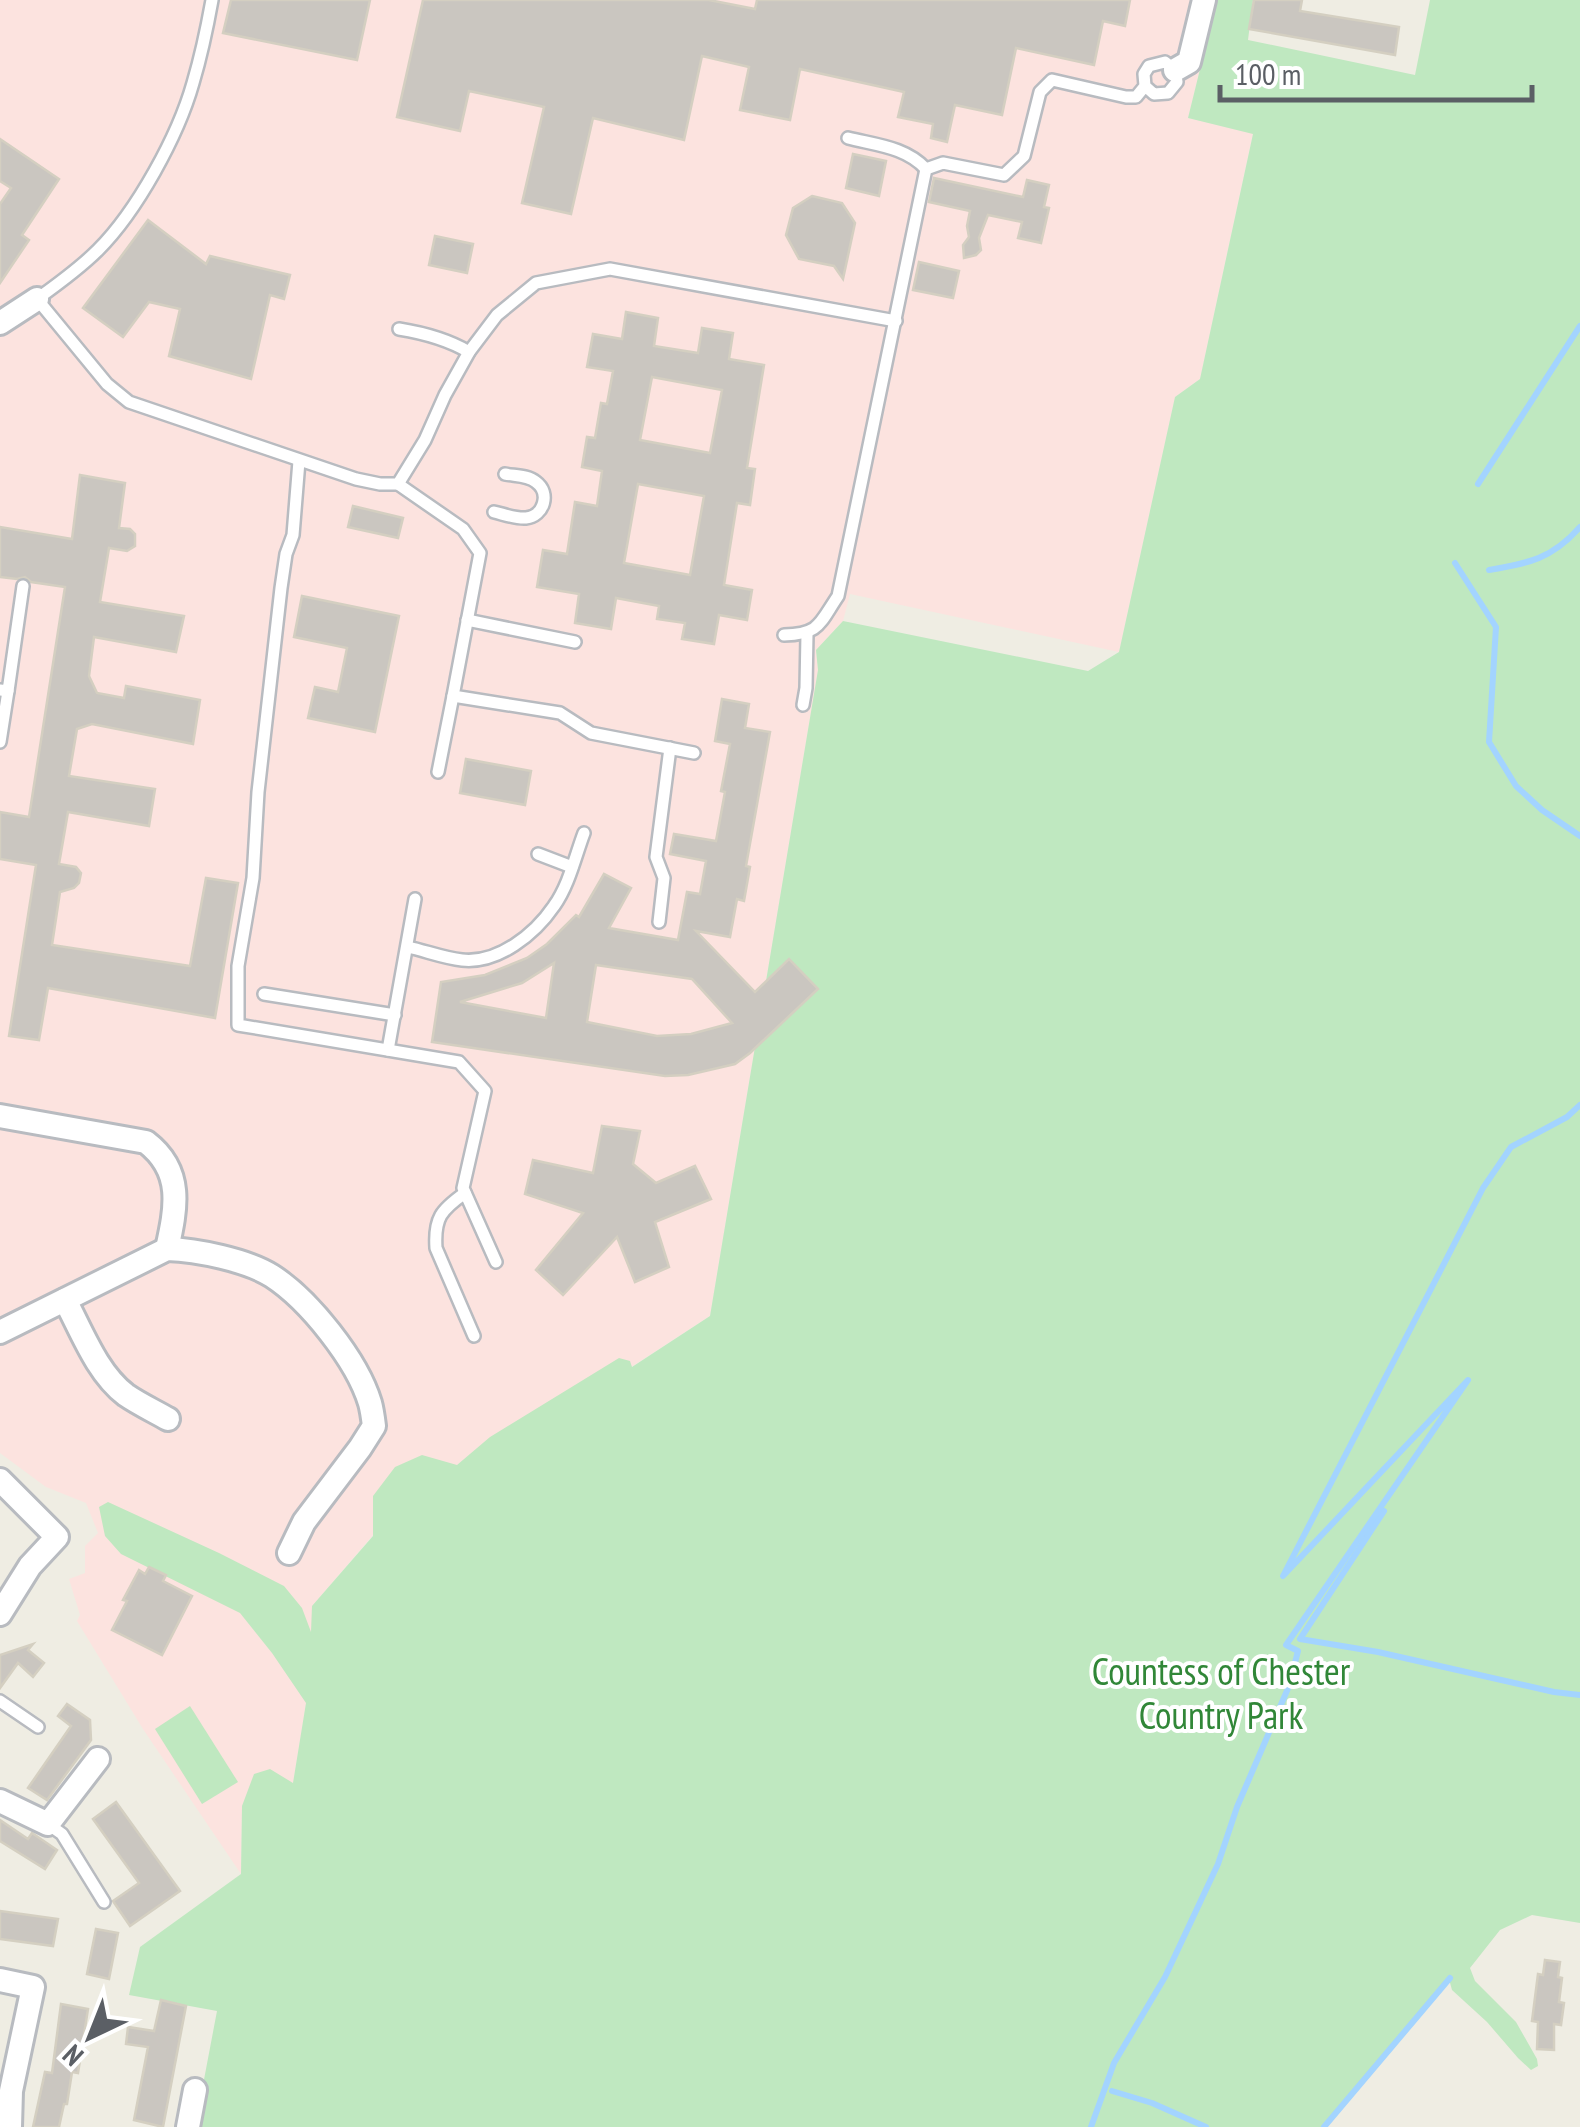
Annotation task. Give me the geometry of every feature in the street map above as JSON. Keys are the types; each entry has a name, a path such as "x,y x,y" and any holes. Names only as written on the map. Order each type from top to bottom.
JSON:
{"street":[{"path":"1175,70 1189,62 1204,0"},
{"path":"0,323 37,299"},
{"path":"0,1116 146,1142 162,1154 172,1173 175,1214 167,1250"},
{"path":"0,1332 167,1250 234,1261 270,1274 298,1296 329,1333 356,1373 370,1403 374,1426 304,1522 290,1553"},
{"path":"65,1300 109,1377 125,1394 168,1419"},
{"path":"0,1480 57,1537 30,1566 0,1614"},
{"path":"0,1801 48,1824 98,1759"},
{"path":"0,1980 33,1987 11,2091 10,2127"},
{"path":"188,2127 195,2090"}],"lane":[{"path":"212,0 185,109 140,195 96,252 37,299 108,384 128,402 299,460 380,484 398,484 463,529 480,553 438,772"},
{"path":"1164,62 1175,70 1177,82 1168,93 1154,94 1145,86 1144,74 1153,63 1164,62"},
{"path":"926,169 943,163 1004,175 1024,156 1040,92 1052,80 1126,97 1136,96 1145,86"},
{"path":"848,138 903,152 926,169"},
{"path":"784,635 807,634 816,629 838,596 926,169"},
{"path":"398,484 470,352 497,315 536,283 610,270 896,321"},
{"path":"399,329 452,342 470,352"},
{"path":"299,460 293,535 281,588 258,792 253,878 238,966 238,1025 459,1062 485,1091 463,1188 496,1262"},
{"path":"494,512 532,516 544,501 537,482 505,474"},
{"path":"0,742 4,690 24,586"},
{"path":"467,620 575,642"},
{"path":"803,705 807,634"},
{"path":"452,696 560,713 591,733 694,753"},
{"path":"658,922 664,878 656,857 670,748"},
{"path":"408,947 464,960 504,952 554,908 584,833"},
{"path":"538,854 572,867"},
{"path":"388,1050 416,899"},
{"path":"264,994 396,1015"},
{"path":"465,1193 446,1206 438,1218 435,1234 436,1248 474,1336"},
{"path":"0,1702 38,1727"},
{"path":"48,1824 62,1834 104,1902"}],"shaded area":[{"path":"0,0 1217,0 1188,118 1253,133 1200,379 1175,397 1119,652 850,594 843,621 816,650 818,670 710,1316 497,1454 490,1438 373,1535 313,1605 308,1692 293,1783 242,1806 241,1874 143,1729 77,1621 80,1615 69,1579 85,1573 85,1546 98,1533 86,1503 46,1487 0,1453"}],"green space":[{"name":"Countess of Chester Country Park","path":"1217,0 1253,0 1248,40 1415,75 1430,0 1580,0 1580,1923 1532,1915 1500,1930 1470,1968 1475,1981 1516,2022 1538,2066 1531,2070 1518,2058 1452,1990 1449,1979 1324,2127 195,2127 217,2011 129,1995 140,1947 241,1874 242,1806 254,1774 270,1769 293,1783 306,1703 240,1613 121,1554 105,1536 99,1507 108,1502 284,1586 302,1608 311,1632 312,1606 373,1536 373,1496 395,1467 422,1455 457,1465 490,1437 619,1358 630,1361 632,1367 710,1316 818,670 816,650 843,621 1088,671 1119,652 1175,397 1200,379 1253,134 1188,118"},
{"path":"190,1706 238,1782 202,1804 155,1729"}],"building":[{"path":"231,0 370,0 357,60 223,33"},
{"path":"423,0 709,0 755,9 757,0 1130,0 1125,26 1103,21 1094,65 1016,48 1002,115 955,105 947,142 931,138 933,124 898,117 904,92 800,69 790,120 740,110 749,67 702,56 684,140 593,118 571,214 522,203 544,107 469,91 460,131 397,117"},
{"path":"1254,0 1302,0 1300,11 1399,27 1395,55 1249,29"},
{"path":"0,139 59,179 22,235 29,240 0,283 0,204 11,188 0,181"},
{"path":"853,154 886,161 879,196 846,188"},
{"path":"934,178 1023,197 1027,180 1049,185 1044,207 1049,208 1041,243 1018,238 1022,222 988,215 979,238 981,250 964,258 970,211 929,202"},
{"path":"812,196 842,203 855,223 843,279 834,266 799,259 786,235 793,208"},
{"path":"148,220 206,264 210,256 290,275 284,299 270,295 251,379 169,356 180,309 149,302 123,337 83,308"},
{"path":"435,236 473,244 467,273 429,265"},
{"path":"919,262 959,271 953,298 913,290"},
{"path":"626,312 658,318 654,346 698,353 702,328 733,333 729,359 764,365 747,468 755,469 750,505 737,503 724,585 752,590 747,620 719,615 714,644 682,639 685,623 657,619 659,606 616,598 611,629 575,623 579,594 537,587 543,550 567,554 575,502 597,506 602,471 582,467 587,437 595,438 601,403 607,404 613,371 587,367 593,334 622,339","holes":["652,377 722,390 710,453 640,440","638,484 704,496 690,575 624,563"]},
{"path":"80,475 125,483 119,528 135,534 135,546 127,551 109,548 100,602 184,616 176,652 94,637 89,676 97,693 124,698 126,686 200,700 193,744 92,724 77,729 69,776 155,789 149,826 68,812 59,864 76,867 81,873 74,888 60,892 52,945 190,966 206,878 238,883 215,1018 48,988 39,1040 9,1036 36,865 0,859 0,812 29,817 65,587 31,582 25,577 0,577 0,527 72,539"},
{"path":"353,506 403,518 398,538 348,527"},
{"path":"302,596 399,616 375,732 308,718 315,687 338,692 347,648 294,637"},
{"path":"722,699 749,704 745,728 770,732 746,866 750,867 744,901 737,899 730,937 696,931 755,992 789,959 818,989 735,1064 688,1075 665,1076 432,1042 441,982 485,975 527,958 576,915 579,917 604,874 631,888 609,928 678,940 687,892 700,894 706,861 670,854 674,834 716,841 730,744 715,741","holes":["554,963 546,1018 460,1002 522,983","596,965 692,979 732,1023 691,1034 657,1036 587,1022"]},
{"path":"466,759 531,771 525,805 460,793"},
{"path":"602,1126 640,1131 633,1164 656,1183 695,1166 711,1199 655,1222 669,1267 635,1282 617,1237 563,1295 536,1270 583,1213 525,1194 533,1160 593,1173"},
{"path":"149,1567 166,1575 163,1581 192,1596 162,1655 112,1630 139,1570 145,1574"},
{"path":"33,1644 28,1650 44,1663 33,1677 18,1663 0,1688 0,1655"},
{"path":"67,1704 90,1720 91,1740 47,1800 28,1788 71,1726 58,1716"},
{"path":"116,1802 180,1891 130,1926 113,1901 139,1883 93,1819"},
{"path":"0,1820 28,1839 32,1833 57,1850 45,1869 0,1841"},
{"path":"0,1911 58,1919 53,1946 0,1939"},
{"path":"96,1929 118,1933 109,1979 87,1974"},
{"path":"1545,1960 1560,1962 1558,1977 1562,1978 1559,2002 1564,2003 1561,2025 1554,2024 1554,2050 1537,2049 1538,2022 1532,2021 1538,1974 1543,1975"},
{"path":"161,2000 186,2006 163,2127 134,2120 148,2047 126,2044 128,2027 154,2031"},
{"path":"61,2004 88,2009 78,2073 72,2072 59,2127 33,2127 45,2072 52,2073"}],"waterway":[{"path":"1478,484 1580,326"},
{"path":"1489,570 1539,558 1560,546 1580,527"},
{"path":"1455,563 1496,627 1489,742 1516,786 1580,836"},
{"path":"1091,2127 1114,2063 1165,1977 1218,1864 1237,1807 1289,1686 1298,1651 1286,1645 1468,1380 1283,1576 1483,1188 1511,1147 1567,1117 1580,1105"},
{"path":"1384,1511 1300,1639 1580,1695"},
{"path":"1324,2127 1450,1978"},
{"path":"1112,2091 1152,2103 1206,2127"}]}
